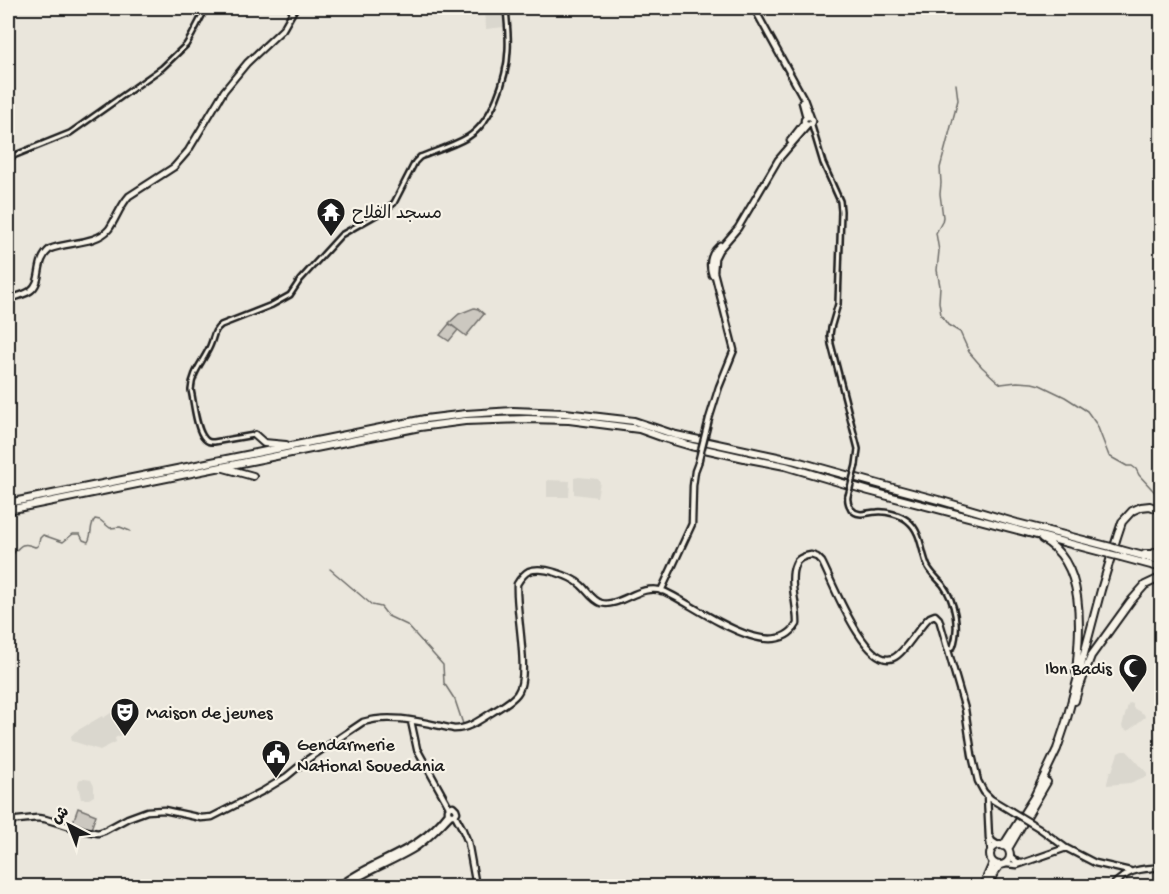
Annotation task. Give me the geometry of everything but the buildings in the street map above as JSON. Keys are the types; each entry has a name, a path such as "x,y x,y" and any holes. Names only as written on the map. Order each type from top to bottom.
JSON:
{"highway":[{"path":"8,503 402,424 459,415 513,411 552,412 634,421 676,435 796,461 1110,550 1161,561"},
{"path":"8,510 399,431 444,424 505,419 569,420 639,429 692,446 793,467 848,485 1044,539 1061,554 1077,594 1079,609 1077,688"},
{"path":"255,435 264,443 295,445"},
{"path":"238,457 260,447 255,435"},
{"path":"221,468 253,476"},
{"path":"1000,864 990,856 991,851 1003,847 1040,795 1055,765 1067,732 1077,688 1126,522 1132,515 1142,510 1161,512"},
{"path":"1016,530 1110,550"},
{"path":"1121,553 1152,554 1161,550"},
{"path":"1121,553 1161,568"},
{"path":"1077,688 1091,656 1120,615 1140,589 1161,577"},
{"path":"983,886 1000,864 1011,857 1003,847"},
{"path":"988,886 1000,864"}],"main road":[{"path":"8,299 31,290 38,279 41,260 50,249 103,235 129,196 174,167 188,152 224,91 247,63 283,30 295,8"},
{"path":"661,591 691,527 694,478 709,419 732,356 710,269 710,259 741,218 774,161 808,121 804,99 752,8"},
{"path":"8,821 45,819 81,830 101,833 139,813 155,810 201,818 212,817 286,777 363,722 384,719 411,721 454,729 464,728 506,704 516,696 521,688 523,678 518,584 527,572 538,570 564,576 582,586 593,598 602,603 611,603 648,589 661,591 726,627 760,639 777,638 791,631 797,624 793,587 795,565 802,557 814,555 822,562 856,632 881,658 888,659 896,656 924,621 932,616 939,619 965,709 975,771 981,788 987,795 994,802 1039,828 1066,848 1095,863 1130,872"},
{"path":"411,721 417,749 466,837 476,886"},
{"path":"987,795 991,851"},
{"path":"339,886 415,844 451,813"},
{"path":"345,886 419,846 451,813"},
{"path":"989,835 992,841 1003,847"},
{"path":"1000,864 1017,865 1066,848"},
{"path":"1011,857 1017,862 1024,863"},
{"path":"1112,886 1130,872 1161,867"},
{"path":"1122,876 1123,869"}],"street":[{"path":"8,158 70,133 162,68 186,45 206,8"},
{"path":"255,435 214,442 209,442 202,436 191,390 192,378 210,345 212,334 221,325 272,305 290,295 300,280 342,235 394,203 415,162 420,157 466,138 481,125 492,108 506,64 508,50 506,8"},
{"path":"808,121 840,201 838,304 830,335 858,449 848,503 856,513 888,513 908,521 915,529 927,566 944,587 954,609 955,640 953,647 949,649"}],"shaded area":[{"path":"502,8 504,27 486,29 485,9"},
{"path":"474,308 484,314 466,336 449,323 459,314"},
{"path":"449,324 458,330 449,341 440,335"},
{"path":"574,478 598,479 600,482 597,497 574,494"},
{"path":"547,480 570,481 569,497 547,497"},
{"path":"1130,703 1145,717 1128,731 1122,726"},
{"path":"114,711 121,712 128,727 125,729 127,732 115,738 116,742 100,750 72,741 71,736 75,732"},
{"path":"1122,751 1130,754 1147,773 1147,776 1130,783 1107,785 1110,771 1112,771 1118,753"},
{"path":"81,779 91,780 94,786 94,796 89,799 81,799 78,785"},
{"path":"78,808 96,815 91,829 73,822"}],"waterway":[{"path":"956,84 958,100 940,168 943,217 936,233 939,251 937,270 941,315 948,325 960,332 969,352 1001,384 1017,382 1040,385 1087,411 1097,425 1109,456 1136,469 1162,500"},
{"path":"8,559 22,545 38,546 43,535 63,542 73,534 80,534 83,540 88,542 95,519 110,528 120,527 130,531"},
{"path":"330,569 372,605 381,607 388,616 407,625 443,665 444,683 455,700 463,724"}],"place":[{"name":"مسجد الفلاح","path":"331,238"},
{"name":"Ibn Badis","path":"1133,694"},
{"name":"Maison de jeunes","path":"125,738"},
{"name":"Gendarmerie National Souedania","path":"276,780"}]}
